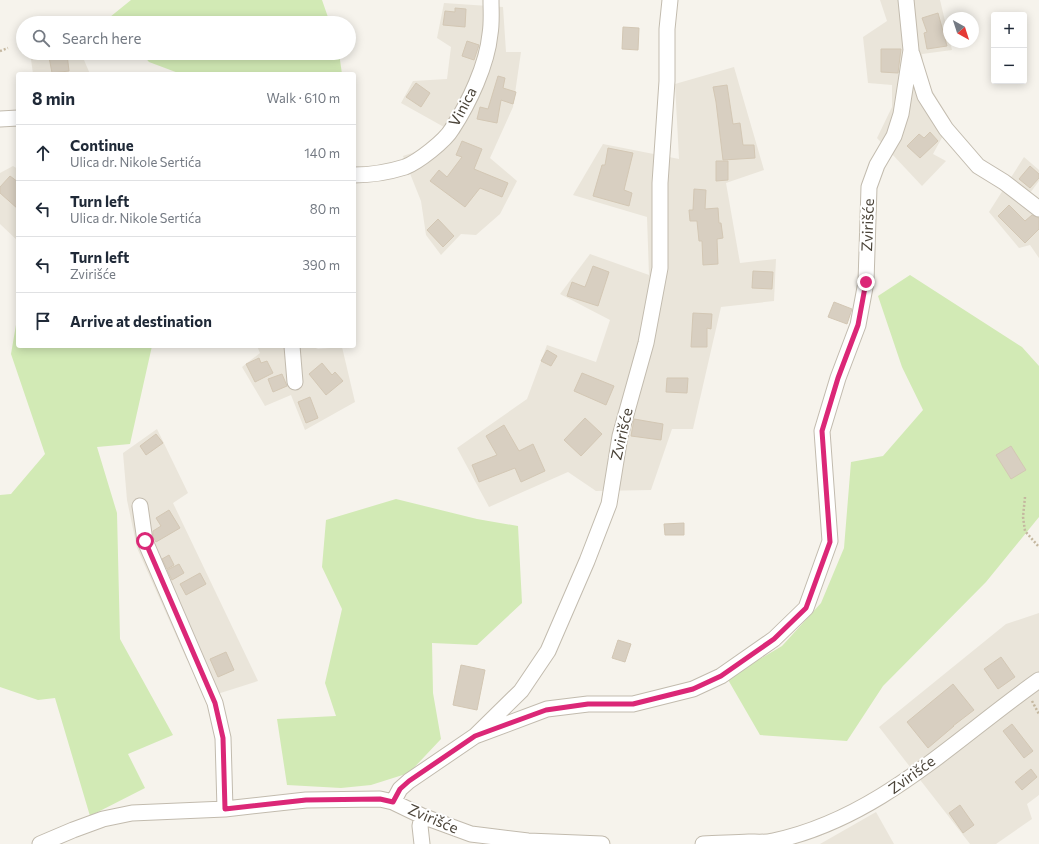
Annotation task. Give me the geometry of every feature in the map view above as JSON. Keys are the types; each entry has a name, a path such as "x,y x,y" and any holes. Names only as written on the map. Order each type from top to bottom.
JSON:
{"street":[{"name":"Vinica","path":"356,175 369,175 406,167 427,154 451,130 472,93 484,62 490,33 491,0"},
{"name":"Zvirišće","path":"602,844 528,842 471,834 422,816 393,802 400,789 409,781 475,736 521,690 548,651 587,561 609,504 620,436 646,343 660,268 660,183 667,81 670,0"},
{"name":"Zvirišće","path":"906,0 911,50 925,96 946,129 978,166 1004,182 1039,209"},
{"name":"Zvirišće","path":"475,736 546,710 588,704 633,704 693,689 721,676 774,639 806,608 830,542 822,431 838,378 858,325 866,282 869,187 878,164 894,136 901,114 911,50"},
{"path":"0,119 16,118"},
{"path":"292,348 295,382"},
{"path":"140,506 145,541 215,703 223,738 225,809"},
{"name":"Zvirišće","path":"703,844 772,843 805,833 841,818 871,803 901,784 1039,680"},
{"path":"40,844 97,821 132,813 225,809 306,800 380,799 393,802"},
{"path":"422,816 420,826 422,844"}],"path":[{"path":"0,51 8,48"},
{"path":"1024,497 1023,517 1025,531 1039,547"}],"shaded area":[{"path":"880,0 940,0 943,12 943,48 952,48 952,50 922,54 925,79 951,121 933,154 946,161 922,186 877,138 892,107 892,85 868,83 863,37 887,21"},
{"path":"444,3 503,7 506,52 521,52 513,107 490,158 517,181 500,214 476,235 461,234 441,255 426,235 421,201 403,156 424,149 444,127 401,103 413,81 447,79 451,47 437,38"},
{"path":"31,60 84,60 89,72 33,72"},
{"path":"734,67 764,170 726,183 740,263 776,259 774,301 721,307 693,429 672,429 651,490 596,491 568,472 489,507 457,448 527,399 547,345 596,362 610,320 560,294 590,254 649,275 647,217 573,195 603,144 679,159 675,84"},
{"path":"1024,157 1039,170 1039,181 1030,193 1039,201 1039,258 1030,245 1019,248 989,212"},
{"path":"13,166 16,168 16,239 0,224 0,173"},
{"path":"258,348 342,348 355,402 305,430 291,395 265,406 242,367 260,353"},
{"path":"157,429 188,493 173,503 258,681 211,696 186,658 137,548 127,500 123,453"},
{"path":"1039,613 1039,795 1027,804 1032,819 996,844 970,844 879,727 1006,624"},
{"path":"876,812 894,844 820,844"}],"green space":[{"path":"131,0 322,0 328,16 111,16"},
{"path":"147,60 340,60 342,72 176,72"},
{"path":"910,275 1022,347 1039,366 1039,517 986,582 883,686 847,741 760,735 727,678 782,646 821,603 844,548 851,462 883,456 923,410 902,367 878,296"},
{"path":"16,325 16,348 152,348 130,444 97,447 117,513 120,639 173,735 128,754 145,788 90,816 55,698 38,700 0,687 0,495 11,494 45,454 11,354"},
{"path":"396,499 477,519 518,526 522,603 477,645 432,643 433,693 441,739 409,773 371,785 341,788 287,785 277,719 336,716 325,683 342,609 322,567 326,520"}],"building":[{"path":"455,8 466,9 465,27 443,25 445,11 455,12"},
{"path":"938,13 943,31 943,47 927,49 924,33 927,32 922,18"},
{"path":"623,27 639,28 638,50 622,49"},
{"path":"467,41 479,45 474,60 462,56"},
{"path":"881,49 901,49 898,73 881,72"},
{"path":"50,60 68,60 69,71 52,72"},
{"path":"498,76 505,78 503,88 516,92 513,104 501,100 497,123 477,119 480,107 488,109"},
{"path":"416,83 430,93 421,107 406,97"},
{"path":"727,85 733,124 740,123 743,145 754,145 755,158 723,160 713,87"},
{"path":"930,132 938,141 920,158 907,146 919,134 924,138"},
{"path":"462,141 482,149 474,169 508,183 502,197 480,188 465,207 430,181 439,170 447,177 462,157 456,155"},
{"path":"608,148 633,153 624,190 632,193 629,206 593,196 602,165 605,165"},
{"path":"716,161 728,161 728,180 716,181"},
{"path":"1030,166 1039,174 1039,178 1030,188 1019,179"},
{"path":"10,176 16,180 16,207 0,193 0,187"},
{"path":"694,189 706,190 705,209 718,208 719,223 721,223 723,238 717,239 718,264 703,265 702,241 699,241 697,221 690,221 689,210 693,210"},
{"path":"1009,205 1025,221 1032,215 1039,218 1039,229 1025,243 998,216"},
{"path":"438,219 454,236 443,247 427,230"},
{"path":"593,266 609,272 598,306 567,296 572,282 585,287"},
{"path":"753,271 773,272 772,289 752,288"},
{"path":"834,302 852,309 847,324 828,317"},
{"path":"693,313 712,314 711,329 707,328 707,347 691,347"},
{"path":"547,350 557,356 551,366 541,361"},
{"path":"259,358 261,363 267,361 273,373 255,382 246,364"},
{"path":"322,363 332,375 335,372 343,381 326,395 309,374"},
{"path":"582,373 614,386 606,405 574,391"},
{"path":"282,374 287,386 273,392 268,379"},
{"path":"667,378 688,378 687,393 666,392"},
{"path":"310,397 318,418 306,423 298,402"},
{"path":"585,418 602,434 581,456 564,440"},
{"path":"634,419 663,424 661,440 631,436"},
{"path":"504,425 519,451 533,444 545,471 521,482 515,468 479,482 472,465 497,455 486,436"},
{"path":"156,434 163,443 146,455 140,446"},
{"path":"1011,446 1026,470 1011,479 996,455"},
{"path":"169,510 180,528 156,542 153,537 153,531 161,526 156,518"},
{"path":"684,523 684,535 665,535 664,524"},
{"path":"169,555 174,565 167,569 162,559"},
{"path":"179,564 184,573 172,580 167,570"},
{"path":"200,573 206,584 186,595 180,584"},
{"path":"618,640 631,644 625,662 612,658"},
{"path":"226,652 234,670 218,677 210,659"},
{"path":"1001,657 1015,677 998,689 984,669"},
{"path":"461,665 485,670 477,710 453,705"},
{"path":"953,684 974,710 928,748 907,722"},
{"path":"1012,724 1033,751 1024,758 1003,731"},
{"path":"1031,769 1037,777 1022,790 1015,782"},
{"path":"960,805 974,825 963,833 949,813"}],"route":[{"path":"145,541 215,703 223,738 225,809 306,800 380,799 393,802 400,789 409,781 475,736 546,710 588,704 633,704 693,689 721,676 774,639 806,608 830,542 822,431 838,378 858,325 866,282"}]}
